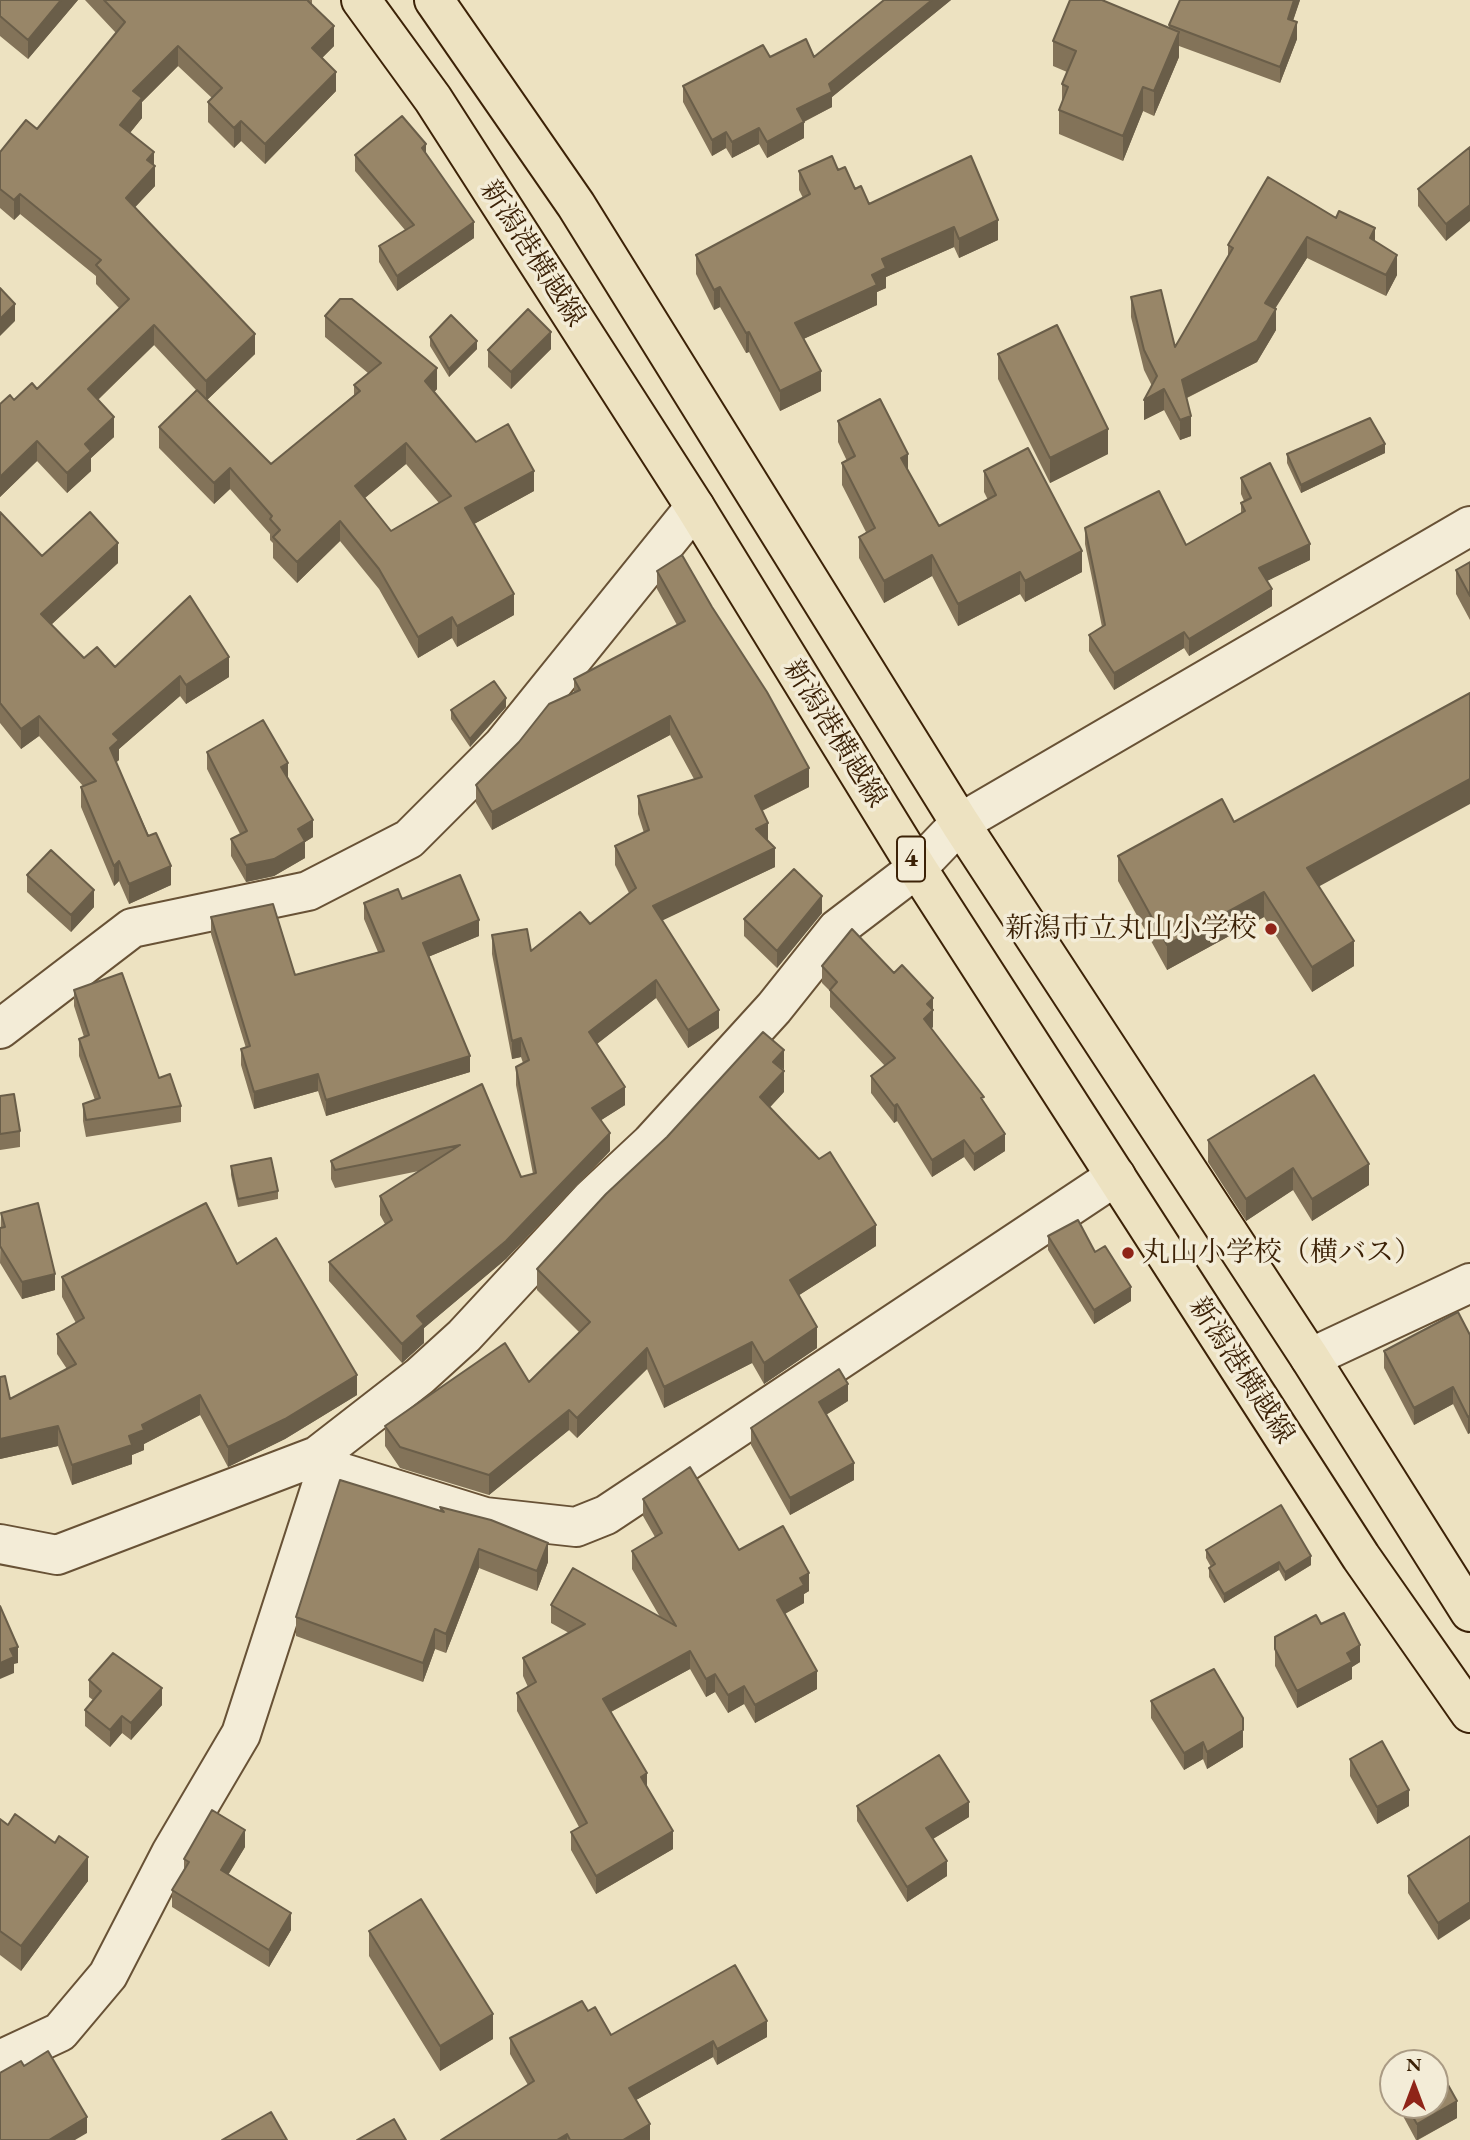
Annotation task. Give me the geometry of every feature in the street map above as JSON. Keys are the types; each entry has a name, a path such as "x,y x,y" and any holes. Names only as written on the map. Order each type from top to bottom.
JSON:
{"main road":[{"name":"新潟港横越線","path":"361,0 433,99 695,507 917,868 1361,1557 1470,1713"},
{"name":"4","path":"434,0 576,205 960,823 1310,1358 1470,1612"}],"street":[{"path":"0,1029 132,928 308,891 409,839 503,745 695,507"},
{"path":"0,1544 57,1555 322,1462 464,1336 591,1199 651,1143 774,1008 838,929 917,868 960,823 1470,526"},
{"path":"322,1462 485,1517 576,1527 606,1515 1116,1176"},
{"path":"1310,1358 1470,1283"},
{"path":"0,2060 60,2032 108,1975 171,1853 242,1734 322,1462"}],"building":[{"path":"0,0 61,0 28,40 0,16"},
{"path":"104,0 308,0 334,26 312,48 336,72 265,144 241,121 234,128 208,102 222,88 178,46 133,91 142,98 120,125 154,152 147,160 155,166 126,198 255,334 206,381 154,325 88,389 114,417 85,444 91,451 67,473 37,441 0,477 0,404 10,395 14,400 32,383 37,389 129,299 96,265 101,260 20,194 14,200 0,189 0,152 26,120 37,129 125,22"},
{"path":"884,0 932,0 829,84 832,92 797,109 804,122 767,142 759,128 732,142 726,132 712,140 683,86 763,45 770,57 806,39 814,57"},
{"path":"1070,0 1102,0 1179,32 1154,91 1143,87 1123,136 1059,110 1068,87 1062,84 1076,51 1053,41"},
{"path":"1180,0 1294,0 1288,19 1297,22 1280,67 1169,25"},
{"path":"402,116 426,144 422,148 474,222 397,276 379,246 414,225 355,155"},
{"path":"1470,147 1470,205 1446,224 1418,189"},
{"path":"832,156 838,170 845,167 855,189 861,186 869,204 971,156 998,220 959,239 954,227 882,259 886,268 872,275 877,285 795,323 821,371 780,391 749,332 746,333 720,287 714,290 696,255 810,194 799,171"},
{"path":"1268,177 1336,218 1339,211 1375,228 1370,238 1397,255 1386,275 1307,237 1265,303 1276,309 1257,341 1182,380 1191,416 1180,420 1164,389 1144,400 1157,376 1144,350 1131,297 1161,290 1175,347 1233,248 1228,245"},
{"path":"0,288 15,304 0,319"},
{"path":"340,299 352,299 437,368 425,381 476,442 508,424 534,471 465,508 514,594 457,626 452,617 418,637 379,569 340,521 297,562 273,537 280,530 270,519 272,516 230,468 214,483 159,427 197,390 271,464 360,391 354,385 381,363 325,316","holes":["406,443 451,496 391,531 355,486"]},
{"path":"528,309 551,332 511,372 488,350"},
{"path":"451,315 477,341 449,369 430,337"},
{"path":"1057,325 1108,429 1050,458 998,354"},
{"path":"880,399 908,454 901,458 939,526 996,495 984,471 1028,448 1082,551 1025,581 1020,572 958,604 932,555 884,581 859,537 875,528 842,463 855,456 838,421"},
{"path":"1370,418 1385,444 1301,485 1287,454"},
{"path":"1270,463 1310,544 1259,568 1272,589 1189,639 1184,632 1114,673 1089,635 1105,625 1085,528 1159,491 1186,545 1245,511 1241,503 1251,498 1241,478"},
{"path":"0,512 42,556 90,512 118,543 41,614 84,658 97,647 115,667 190,596 229,657 186,685 180,676 113,734 119,740 110,748 148,836 156,833 171,866 129,884 119,861 114,866 81,787 96,781 39,716 21,729 0,703"},
{"path":"682,555 767,692 809,768 755,796 768,823 756,829 775,848 653,906 719,1010 688,1030 656,980 589,1032 625,1087 592,1108 610,1133 506,1241 417,1316 424,1324 402,1344 329,1262 392,1220 380,1196 460,1145 335,1170 331,1161 482,1084 521,1177 536,1173 516,1067 529,1060 521,1038 512,1041 492,935 527,929 531,951 580,912 590,924 636,888 615,846 649,830 638,796 702,777 670,716 492,812 476,785 519,742 549,704 580,690 574,679 685,621 657,571"},
{"path":"1470,562 1470,596 1456,570"},
{"path":"494,681 506,698 470,739 451,710"},
{"path":"1470,693 1470,779 1307,868 1354,941 1312,967 1264,892 1167,945 1118,856 1222,799 1234,822"},
{"path":"263,720 288,763 281,767 313,820 298,829 305,841 274,859 246,865 231,839 247,831 207,752"},
{"path":"51,850 94,890 71,915 27,875"},
{"path":"794,869 822,896 777,951 744,919"},
{"path":"460,875 479,920 423,943 470,1056 326,1100 318,1074 254,1092 241,1049 250,1046 211,917 273,904 295,975 384,951 364,903 398,889 402,899"},
{"path":"852,929 894,973 902,965 933,998 927,1004 933,1010 924,1019 984,1097 981,1098 1005,1134 974,1154 964,1140 932,1160 897,1104 894,1106 871,1076 895,1058 830,990 837,982 822,966"},
{"path":"122,973 159,1078 170,1074 181,1106 86,1120 83,1104 100,1098 79,1039 89,1035 74,990"},
{"path":"763,1032 784,1050 773,1062 784,1071 760,1097 819,1159 830,1152 876,1225 790,1280 817,1327 764,1363 752,1342 664,1387 647,1348 577,1418 569,1410 489,1475 400,1447 385,1426 505,1343 529,1382 590,1322 537,1269 606,1194 667,1137"},
{"path":"1314,1075 1369,1164 1312,1199 1293,1168 1246,1199 1208,1140"},
{"path":"14,1094 20,1131 0,1134 0,1096"},
{"path":"271,1158 278,1191 238,1199 231,1166"},
{"path":"38,1203 55,1274 22,1282 0,1246 0,1228 5,1227 1,1213"},
{"path":"206,1203 237,1264 276,1238 357,1375 285,1419 228,1447 200,1395 142,1425 144,1430 129,1436 132,1445 72,1465 58,1426 0,1439 0,1377 5,1376 10,1399 76,1364 57,1334 84,1318 62,1277"},
{"path":"1078,1220 1095,1252 1105,1246 1131,1287 1094,1310 1048,1236"},
{"path":"1458,1312 1470,1335 1470,1416 1468,1417 1453,1387 1414,1408 1384,1351"},
{"path":"839,1369 848,1384 819,1402 854,1463 790,1498 751,1428"},
{"path":"690,1467 739,1550 783,1526 809,1573 800,1578 804,1585 777,1600 817,1671 755,1705 744,1686 728,1695 715,1674 706,1679 690,1651 603,1699 647,1773 641,1777 673,1831 596,1876 571,1832 587,1823 517,1693 536,1682 523,1658 585,1624 551,1605 573,1568 676,1626 632,1551 662,1533 643,1499"},
{"path":"340,1480 444,1512 440,1507 491,1520 548,1543 537,1571 479,1549 446,1634 435,1629 423,1663 296,1617"},
{"path":"1281,1505 1311,1556 1285,1572 1279,1562 1224,1594 1209,1568 1215,1564 1206,1550"},
{"path":"0,1606 18,1647 10,1649 14,1657 0,1663"},
{"path":"1344,1613 1360,1645 1347,1653 1352,1662 1297,1691 1275,1649 1275,1637 1316,1615 1321,1624"},
{"path":"113,1653 162,1688 131,1723 122,1716 110,1730 85,1710 101,1691 89,1680"},
{"path":"1214,1669 1243,1718 1243,1730 1207,1752 1203,1742 1184,1753 1151,1701"},
{"path":"1382,1741 1409,1790 1377,1807 1350,1759"},
{"path":"939,1755 969,1802 926,1828 947,1861 907,1887 857,1806"},
{"path":"212,1810 245,1830 221,1870 291,1913 269,1950 172,1890 189,1862 184,1859"},
{"path":"15,1814 55,1843 59,1836 88,1857 21,1946 0,1931 0,1819 8,1825"},
{"path":"1470,1836 1470,1902 1438,1923 1408,1876"},
{"path":"421,1899 493,2014 440,2046 369,1931"},
{"path":"735,1965 767,2021 717,2049 713,2041 629,2088 650,2124 623,2140 570,2140 567,2134 557,2140 441,2140 534,2081 510,2038 582,2001 588,2011 595,2007 611,2035"},
{"path":"48,2051 87,2117 49,2140 0,2140 0,2073 21,2061 24,2066"},
{"path":"1449,2087 1457,2101 1449,2106"},
{"path":"271,2112 287,2140 222,2140"},
{"path":"394,2119 406,2140 357,2140"}],"place":[{"name":"新潟市立丸山小学校","path":"1271,929"},
{"name":"丸山小学校（横バス）","path":"1128,1253"}]}
